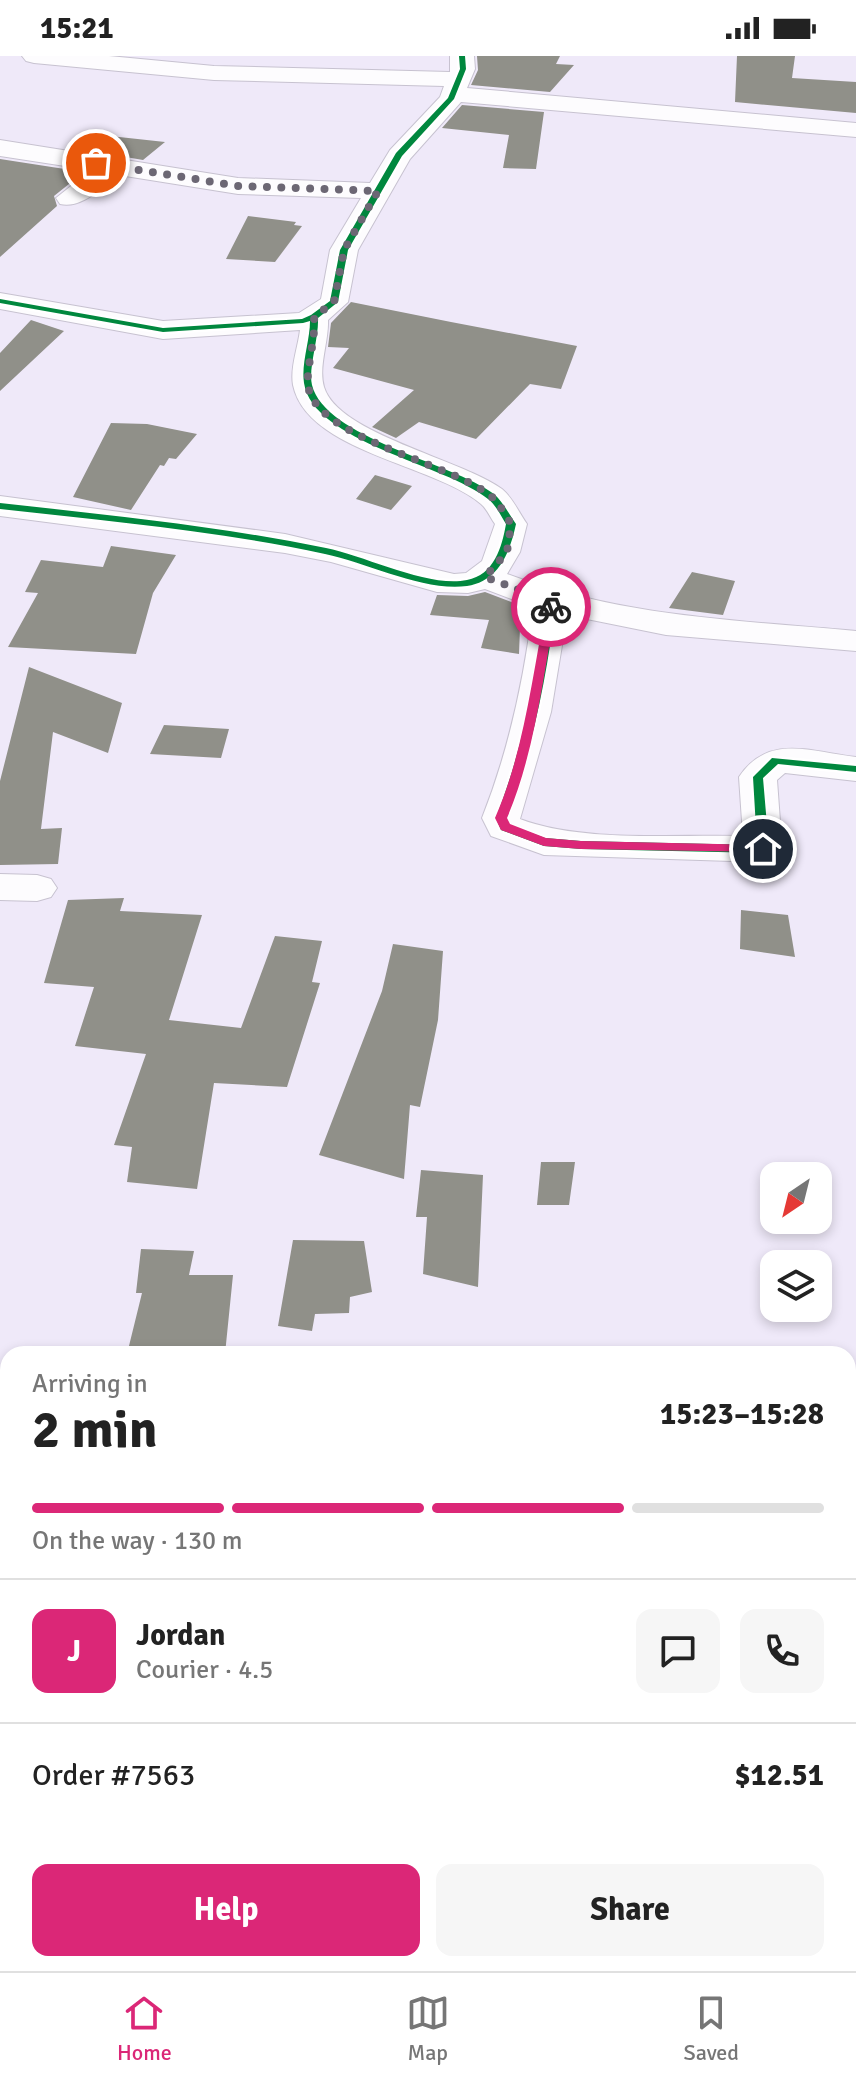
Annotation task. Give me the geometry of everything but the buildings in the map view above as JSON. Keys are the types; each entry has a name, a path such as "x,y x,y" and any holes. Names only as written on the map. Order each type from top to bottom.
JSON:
{"street":[{"path":"34,56 214,73 458,76 856,130"},
{"path":"0,301 163,330 303,321 314,317 334,302 344,250 399,155 458,76"},
{"path":"0,148 238,186 378,191"},
{"path":"69,198 114,166"},
{"path":"0,506 131,520 329,551 429,579 466,583 485,577 507,552 511,524 493,498 449,474 335,424 308,385 316,338 314,317"},
{"path":"485,577 551,602 666,625 856,641"},
{"path":"551,602 532,710 510,798 501,818 505,827 544,842 763,849 758,777 776,760 856,769"}],"cycle path":[{"path":"0,301 163,330 303,321 314,317 334,302 344,250 399,155 451,99 463,69 462,56"},
{"path":"0,506 163,525 326,551 437,582 468,583 487,575 504,552 511,524 500,507 474,485 359,435 334,421 316,404 308,385 314,317"},
{"path":"551,602 533,712 519,768 501,818 505,827 544,842 763,849 758,777 776,760 856,769"}],"way so far":[{"path":"96,163 238,186 378,191 344,250 334,302 314,317 316,338 308,385 317,404 335,424 449,474 493,498 511,524 507,552 485,577 551,602 551,607"}],"route":[{"path":"551,607 532,710 510,798 501,818 505,827 544,842 763,849"}]}
